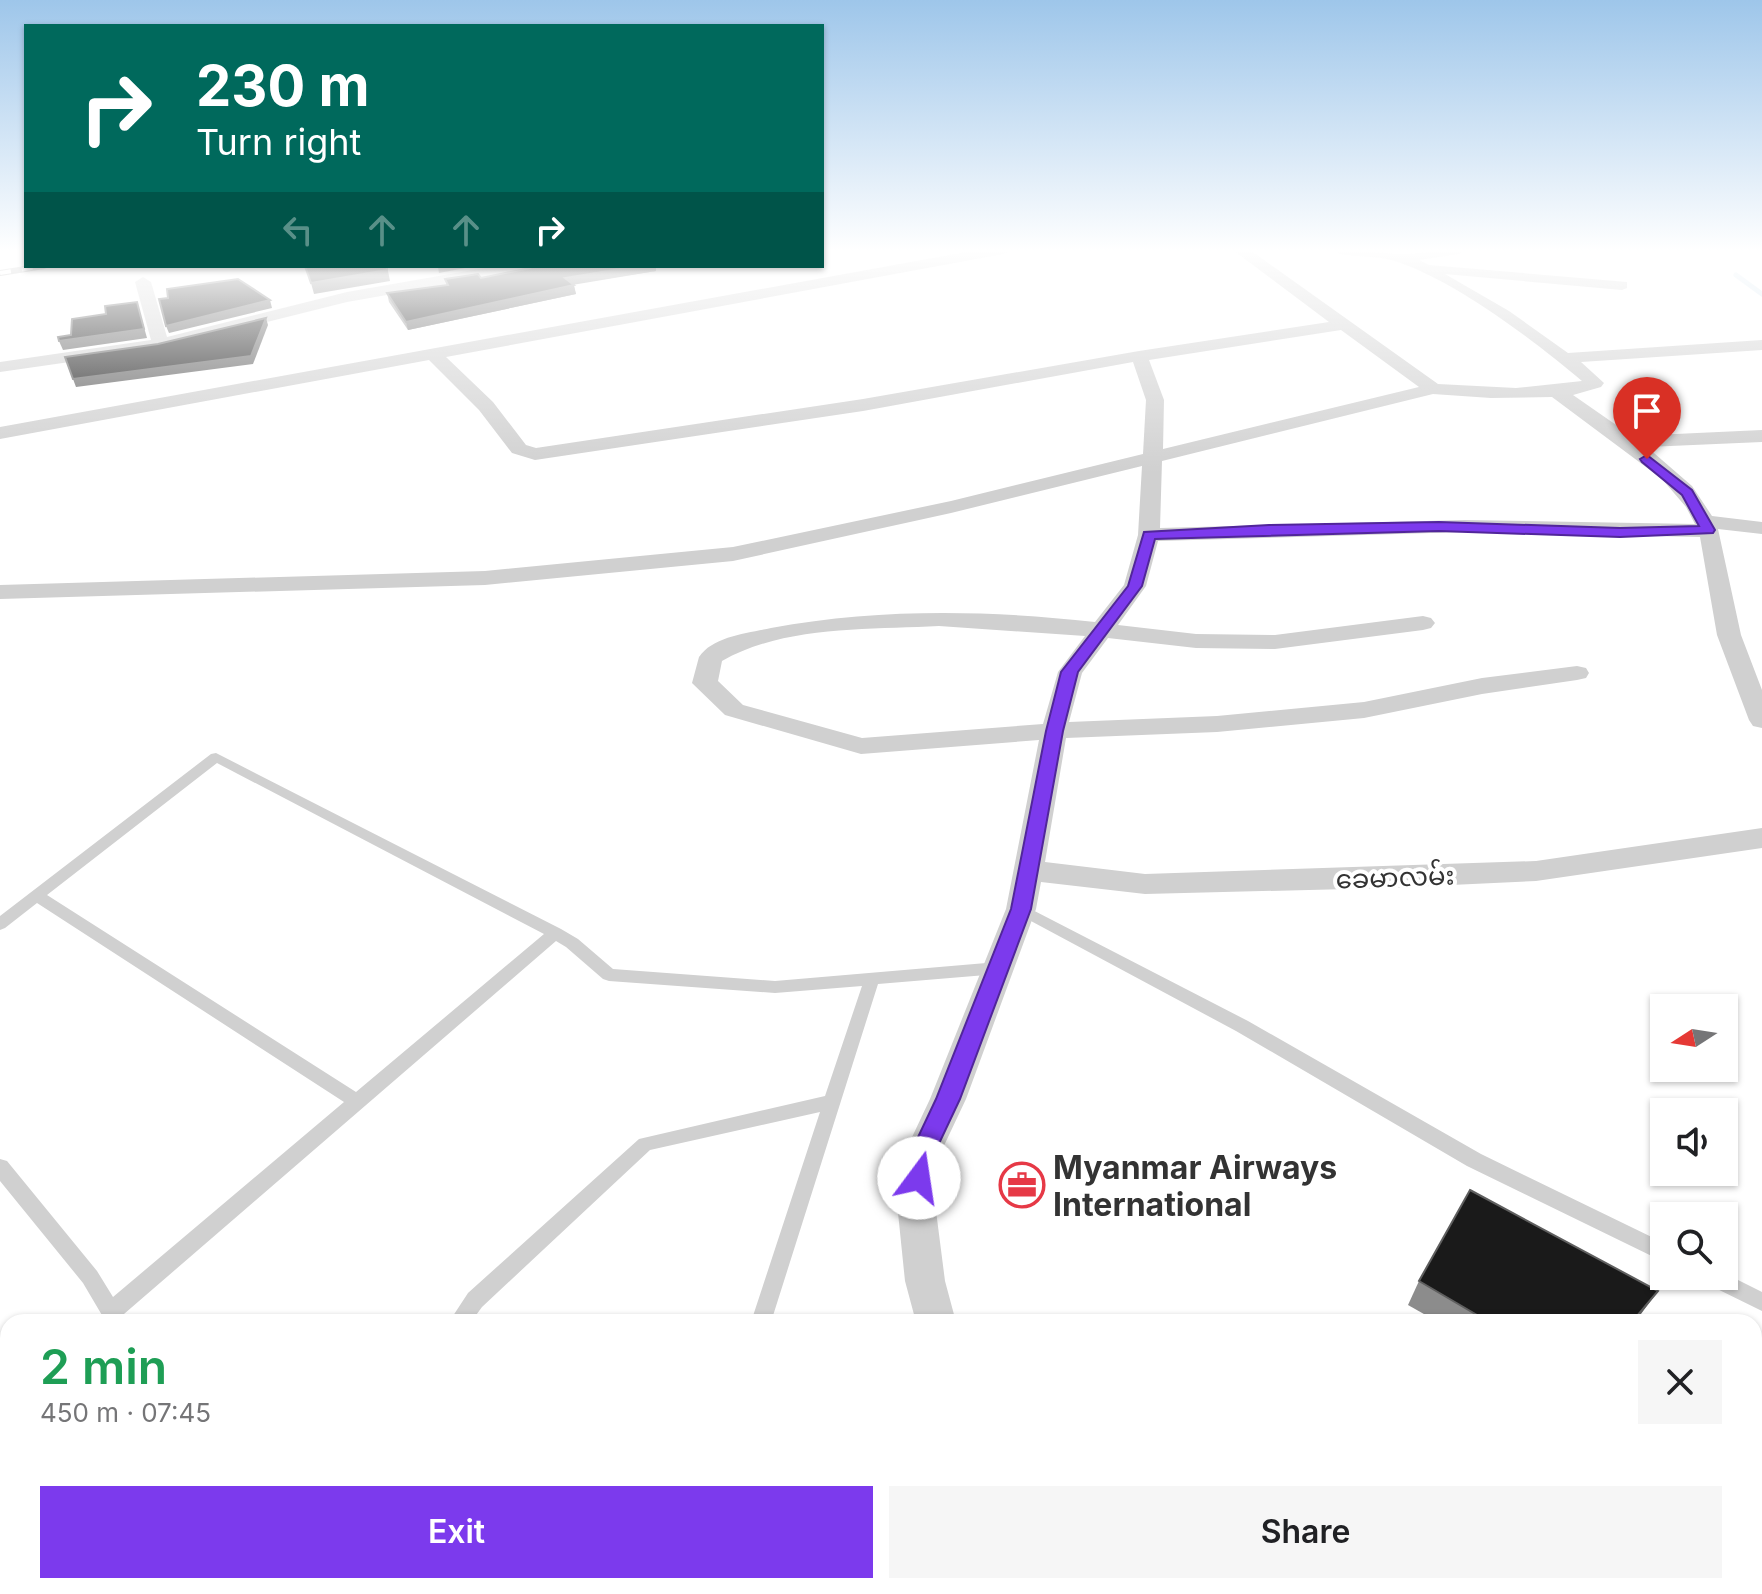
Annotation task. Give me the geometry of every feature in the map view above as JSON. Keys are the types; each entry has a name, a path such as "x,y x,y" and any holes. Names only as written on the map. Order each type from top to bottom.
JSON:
{"street":[{"path":"155,324 160,344"},
{"path":"0,367 160,344 239,324"},
{"path":"0,433 591,324"},
{"path":"0,592 485,578 733,554 951,507 1433,389 1471,392 1554,390 1588,387 1595,383 1566,358 1516,324"},
{"path":"432,353 486,406 519,449 535,454 863,405 1139,356 1342,325 1433,389"},
{"path":"1566,358 1762,345"},
{"path":"934,1314 925,1281 916,1203 923,1152 948,1099 1021,909 1054,731 1070,672 1135,586 1149,535 1155,400 1139,356"},
{"path":"1554,390 1626,442 1687,493 1706,526 1730,638 1762,720"},
{"path":"1626,442 1762,436"},
{"path":"1149,535 1269,529 1439,527 1620,532 1706,526 1762,528"},
{"path":"1423,623 1275,642 1196,641 1038,623 939,619 827,625 738,642 711,657 705,683 734,710 861,746 1054,731 1217,724 1364,710 1482,686 1577,673"},
{"name":"ခေမာလမ်း","path":"1026,870 1145,884 1402,878 1536,871 1762,838"}],"lane":[{"path":"0,924 216,757 555,933 572,943 609,975 775,987 998,968"},
{"path":"37,896 358,1102"},
{"path":"1021,909 1242,1026 1474,1160 1650,1246"},
{"path":"117,1314 555,933"},
{"path":"764,1314 872,979"},
{"path":"465,1314 475,1300 645,1144 832,1102"},
{"path":"0,1167 90,1277 112,1314"},
{"path":"1738,1290 1762,1302"}],"building":[{"path":"72,324 143,324 144,329 59,341 58,337 71,335"},
{"path":"239,324 263,324 251,356 73,379 65,357 158,344"},
{"path":"1470,1190 1650,1287 1650,1290 1658,1291 1639,1314 1475,1314 1419,1281"}],"place":[{"name":"Myanmar Airways International","path":"1022,1185"}],"route":[{"path":"919,1178 923,1152 948,1099 1021,909 1054,731 1070,672 1135,586 1149,535 1269,529 1468,526 1620,532 1708,530 1687,493 1647,459"}]}
